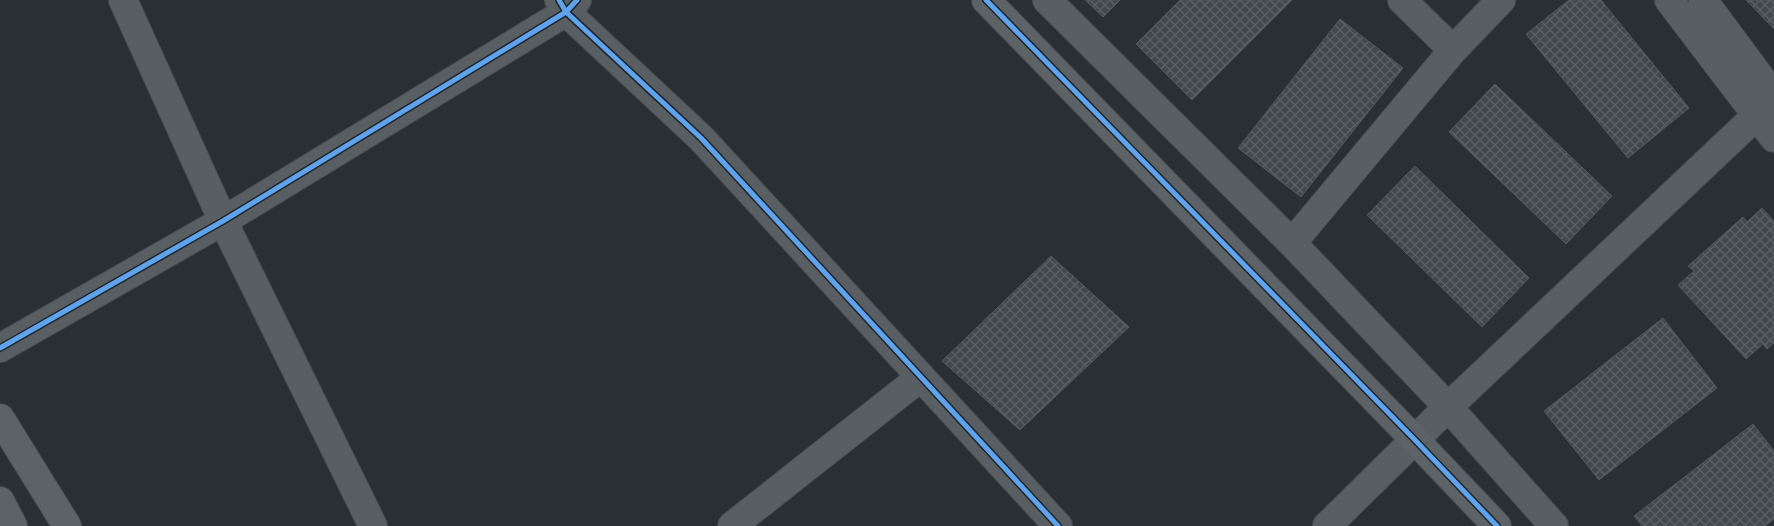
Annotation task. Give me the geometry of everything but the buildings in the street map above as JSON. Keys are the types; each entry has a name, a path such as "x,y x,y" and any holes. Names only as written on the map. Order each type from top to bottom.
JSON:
{"street":[{"path":"123,0 223,221 373,526"},
{"path":"986,0 1497,526"},
{"path":"1047,0 1292,243 1448,408 1554,526"},
{"path":"1402,0 1453,50"},
{"path":"1292,243 1453,50 1501,0"},
{"path":"1669,0 1768,103"},
{"path":"1702,0 1768,103 1774,138"},
{"path":"0,348 223,221 567,4 701,138 1058,526"},
{"path":"1327,526 1768,103"},
{"path":"732,526 921,377"},
{"path":"0,418 67,526"},
{"path":"0,501 13,526"}],"cycle path":[{"path":"559,0 566,12 701,138 1058,526"},
{"path":"0,348 223,221 566,12 577,0"},
{"path":"986,0 1497,526"}]}
